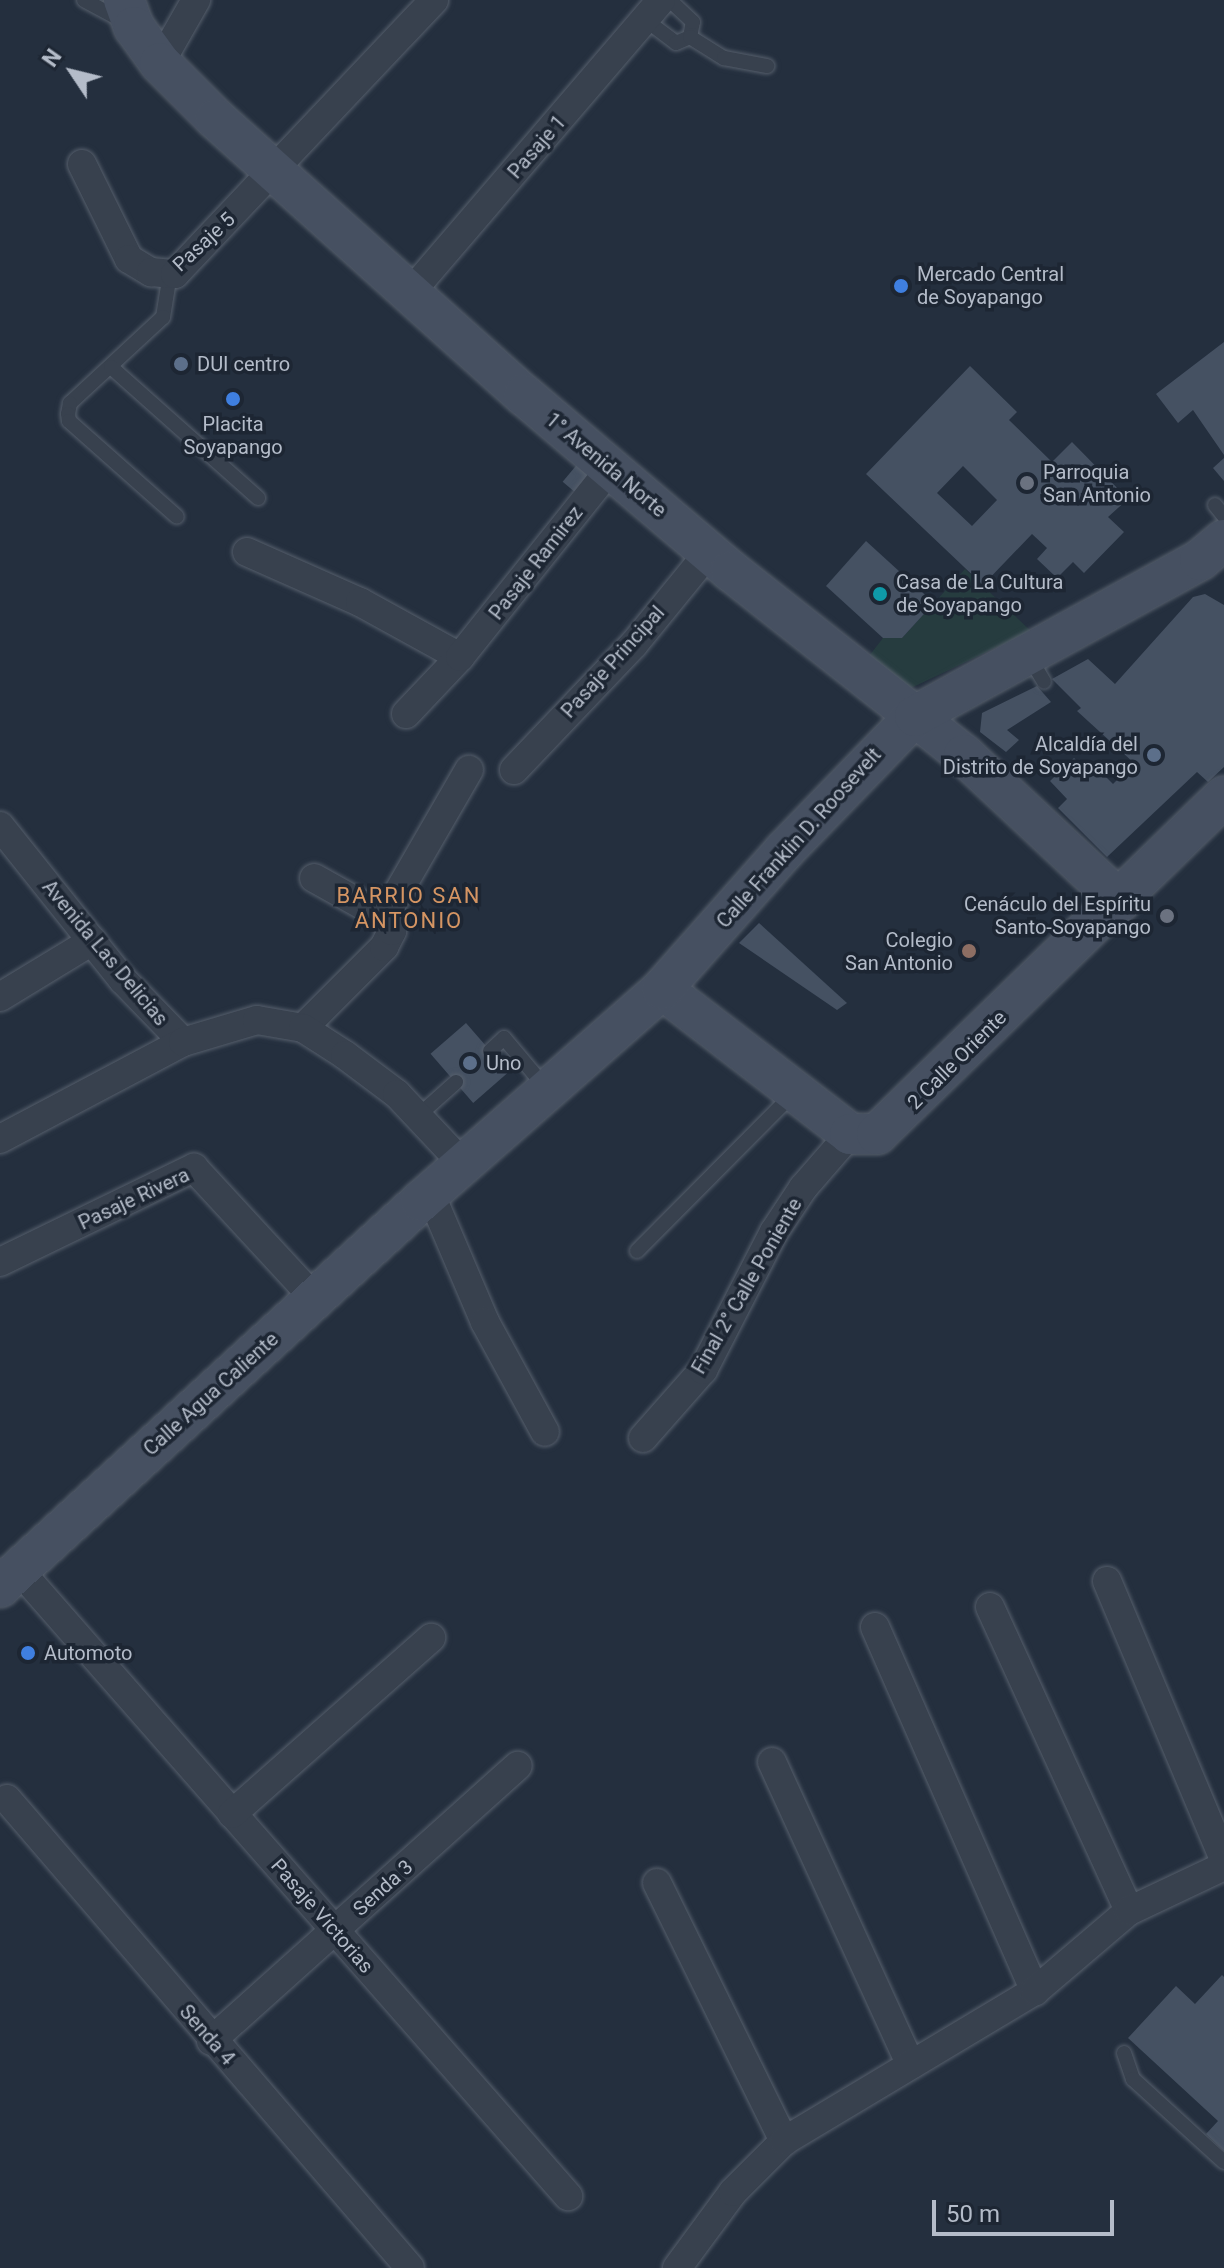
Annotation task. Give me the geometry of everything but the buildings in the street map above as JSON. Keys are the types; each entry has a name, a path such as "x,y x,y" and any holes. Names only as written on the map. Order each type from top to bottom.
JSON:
{"main road":[{"name":"1° Avenida Norte","path":"129,14 160,63 275,171 709,552 1030,804 1120,901"},
{"name":"Calle Franklin D. Roosevelt","path":"426,1197 662,989 784,851 915,716 1036,668 1061,626 1217,541"},
{"name":"2 Calle Oriente","path":"850,1134 866,1136 889,1128 1224,797"},
{"path":"662,989 850,1134"},
{"name":"Calle Agua Caliente","path":"9,1578 426,1197"}],"street":[{"path":"160,63 196,0"},
{"name":"Pasaje 5","path":"82,164 129,259 151,272 170,274 218,233 434,0"},
{"name":"Pasaje 1","path":"411,292 654,10"},
{"name":"Pasaje Ramirez","path":"406,714 460,657 611,468"},
{"path":"247,552 360,602 460,657"},
{"name":"Pasaje Principal","path":"514,770 634,644 709,552"},
{"path":"384,917 469,770"},
{"name":"Avenida Las Delicias","path":"0,826 92,941 183,1042 257,1020 303,1028 397,1094 463,1164"},
{"path":"303,1028 384,947 392,931 384,917 314,878"},
{"path":"0,997 92,941"},
{"path":"0,1139 183,1042"},
{"name":"Final 2° Calle Poniente","path":"643,1438 703,1370 774,1232 803,1188 850,1134"},
{"name":"Pasaje Rivera","path":"0,1262 194,1168 315,1299"},
{"path":"426,1197 485,1322 545,1432"},
{"name":"Pasaje Victorias","path":"9,1578 76,1636 568,2196"},
{"path":"1107,1581 1224,1859"},
{"path":"990,1607 1129,1911"},
{"path":"875,1627 1035,1991"},
{"path":"232,1814 431,1638"},
{"path":"772,1762 911,2065"},
{"name":"Senda 3","path":"211,2041 518,1766"},
{"name":"Senda 4","path":"7,1799 211,2041 410,2268"},
{"path":"677,2268 733,2192 784,2141 1035,1991 1129,1911 1224,1866"},
{"path":"657,1883 784,2141"}],"lane":[{"path":"84,0 129,14"},
{"path":"669,0 693,22 680,46"},
{"path":"654,10 680,46 767,66"},
{"path":"170,274 163,317 70,403 69,421 177,517"},
{"path":"111,367 258,498"},
{"path":"490,1051 504,1038 548,1090"},
{"path":"418,1116 456,1082"},
{"path":"637,1251 796,1091"},
{"path":"1124,2053 1133,2079 1224,2162"}],"green space":[{"path":"965,569 1031,631 911,688 869,656 883,638 902,638"}],"place":[{"name":"Mercado Central de Soyapango","path":"901,286"},
{"name":"DUI centro","path":"181,364"},
{"name":"Placita Soyapango","path":"233,399"},
{"name":"Parroquia San Antonio","path":"1027,483"},
{"name":"Casa de La Cultura de Soyapango","path":"880,594"},
{"name":"Alcaldía del Distrito de Soyapango","path":"1154,755"},
{"name":"Cenáculo del Espíritu Santo-Soyapango","path":"1167,916"},
{"name":"Colegio San Antonio","path":"969,951"},
{"name":"Uno","path":"470,1063"},
{"name":"Automoto","path":"28,1653"}],"district":[{"name":"BARRIO SAN ANTONIO","path":"409,908"}]}
